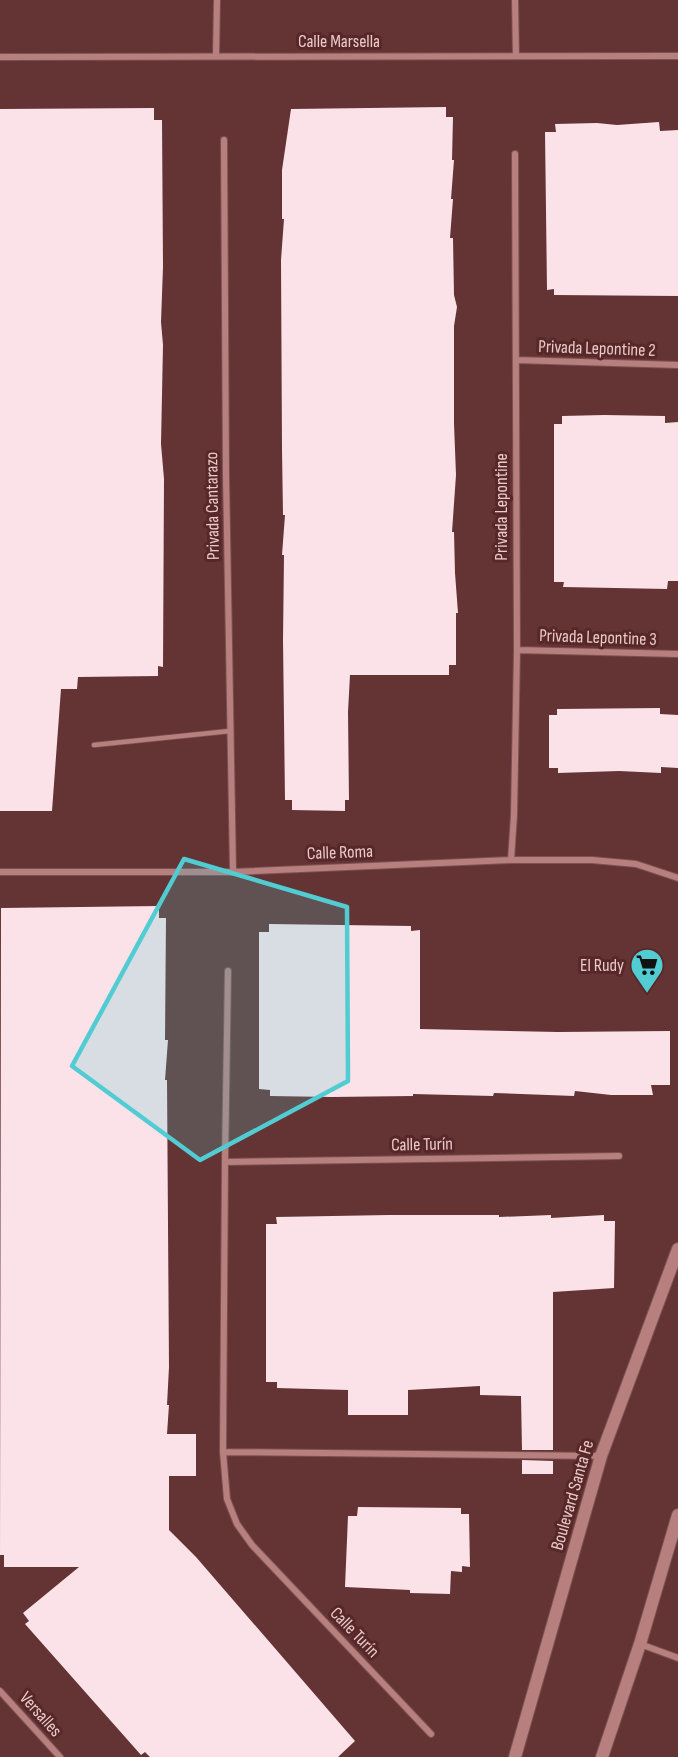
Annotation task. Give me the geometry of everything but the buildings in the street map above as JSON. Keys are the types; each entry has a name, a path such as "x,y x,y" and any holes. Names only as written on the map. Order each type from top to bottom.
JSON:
{"main road":[{"name":"Boulevard Santa Fe","path":"515,1757 601,1456 678,1249"},
{"path":"602,1757 640,1644 678,1515"}],"street":[{"path":"216,56 217,0"},
{"path":"515,0 516,56"},
{"name":"Calle Marsella","path":"0,57 678,56"},
{"name":"Privada Cantarazo","path":"224,140 233,872"},
{"name":"Privada Lepontine","path":"511,860 517,650 515,154"},
{"name":"Privada Lepontine 2","path":"516,360 678,366"},
{"name":"Privada Lepontine 3","path":"517,650 678,654"},
{"name":"Calle Roma","path":"0,872 233,872 511,860 592,860 636,864 678,878"},
{"name":"Calle Turín","path":"228,970 223,1452 227,1499 237,1524 252,1545 431,1734"},
{"name":"Calle Turín","path":"225,1162 619,1156"},
{"path":"223,1452 601,1456"},
{"path":"640,1644 678,1658"},
{"name":"Versalles","path":"0,1691 60,1757"}],"lane":[{"path":"94,745 230,731"}],"highlighted area":[{"path":"184,859 347,907 348,1081 200,1160 72,1066"}],"place":[{"name":"El Rudy","path":"647,994"}]}
